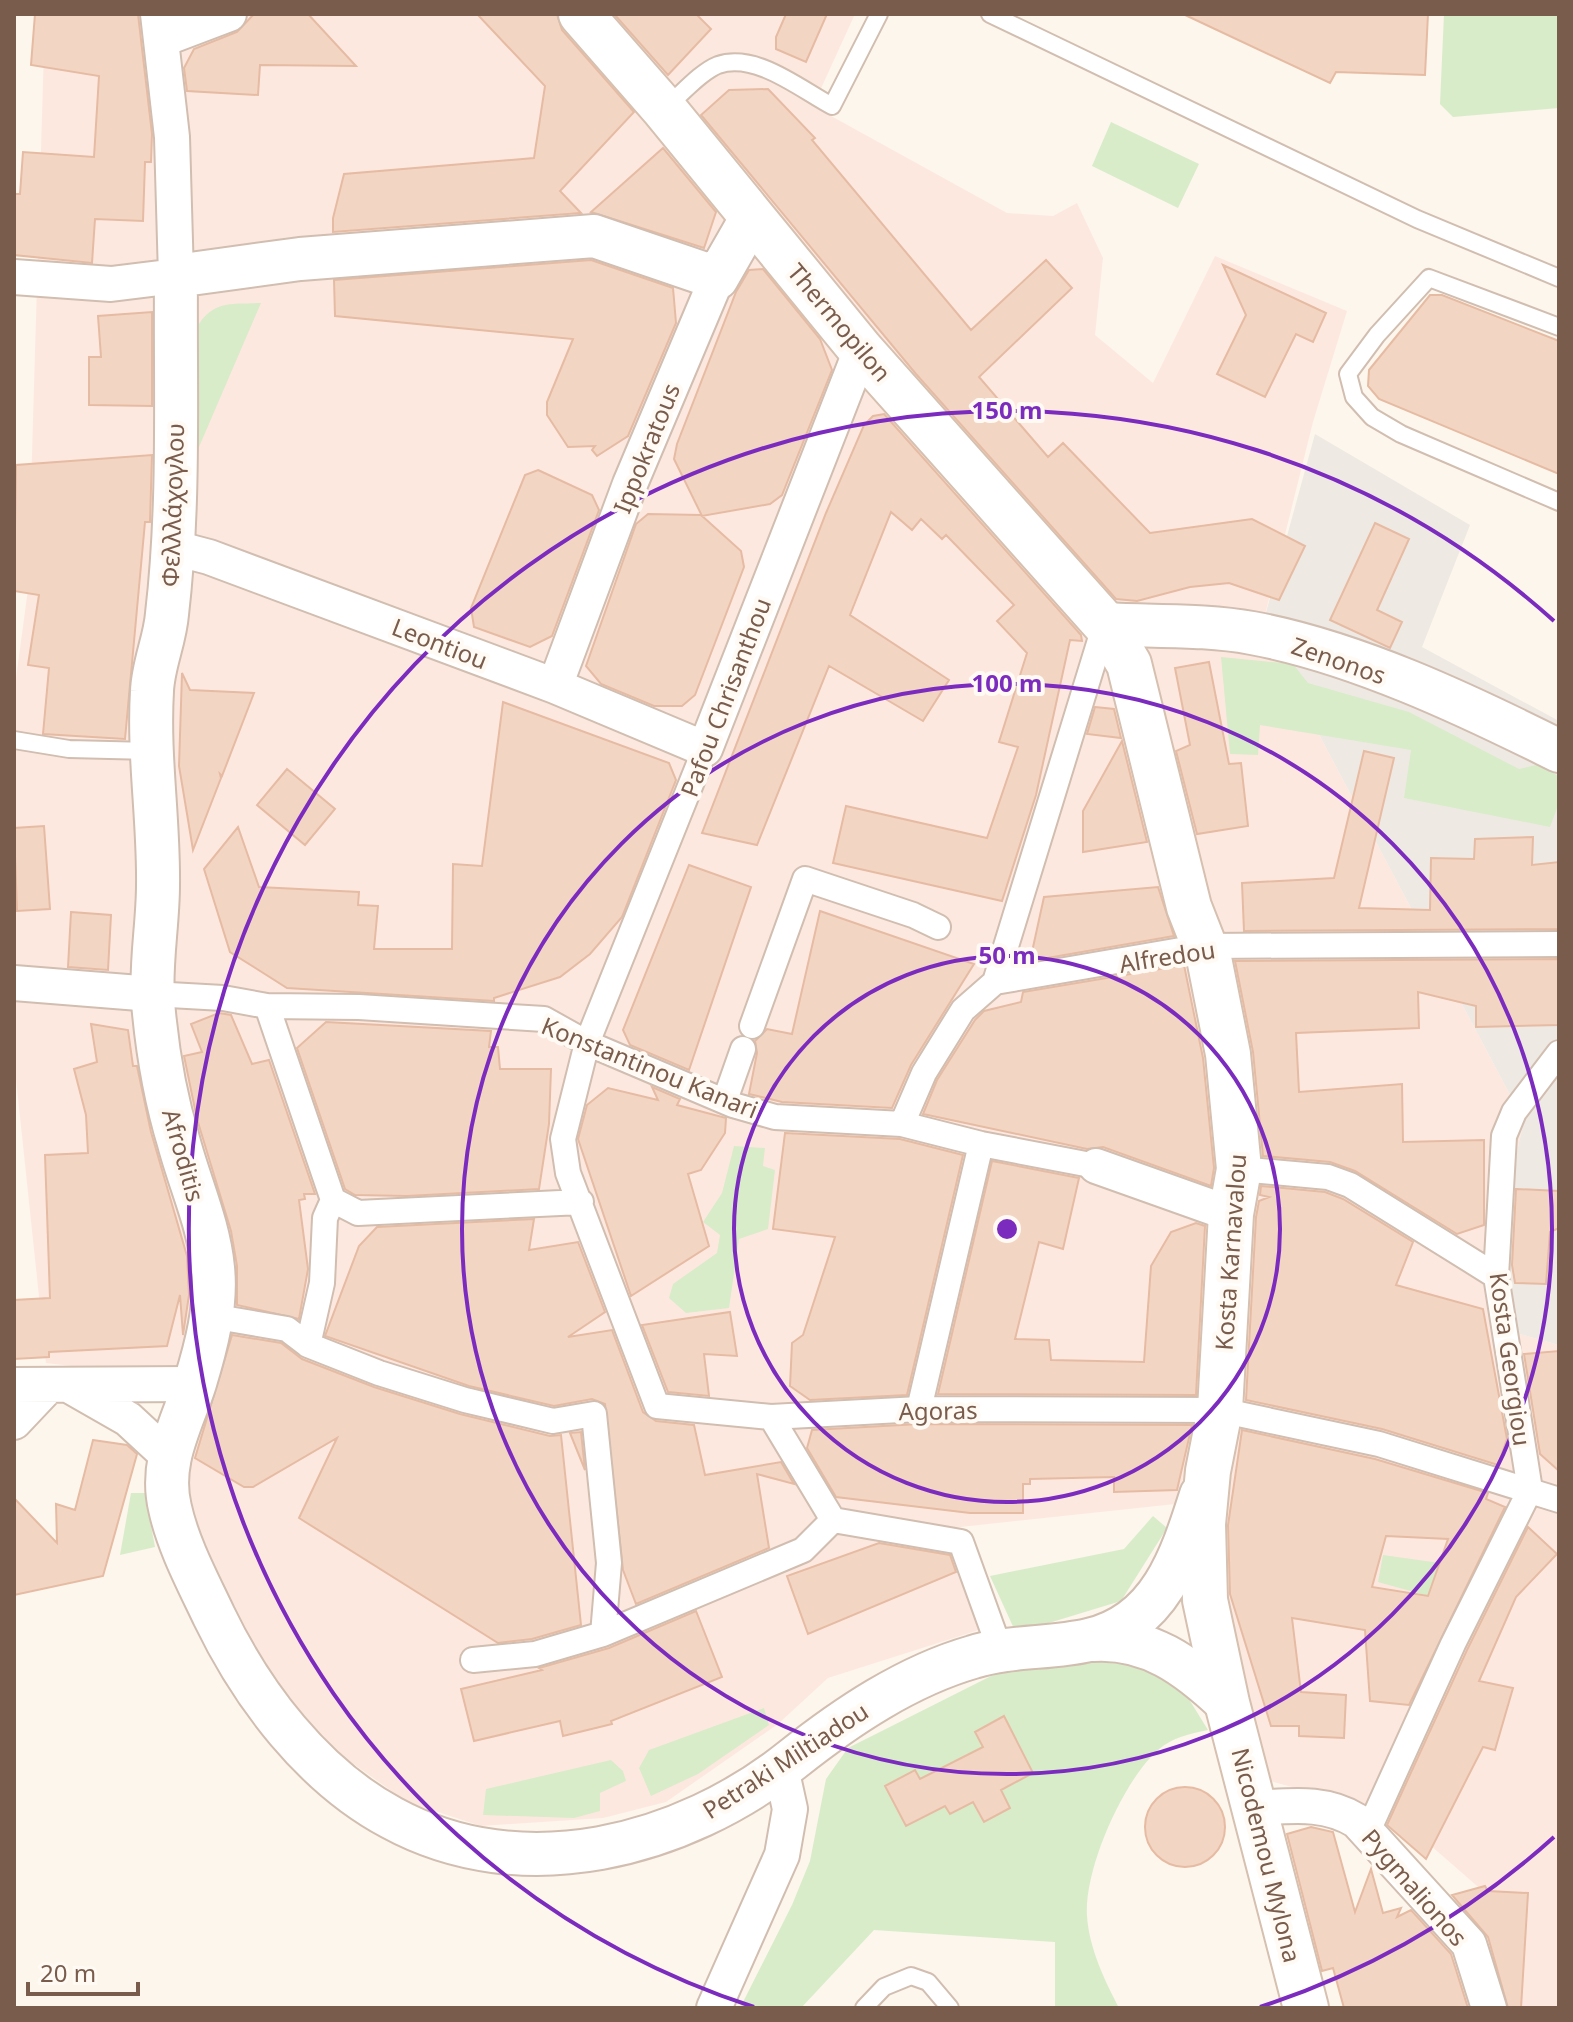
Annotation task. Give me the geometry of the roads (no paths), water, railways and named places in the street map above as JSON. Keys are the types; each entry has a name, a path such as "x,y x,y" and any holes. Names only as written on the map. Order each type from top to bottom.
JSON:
{"main road":[{"name":"Thermopilon","path":"581,14 664,109 861,350 1105,624"},
{"name":"Kosta Karnavalou","path":"1105,624 1129,664 1189,907 1204,946 1228,1054 1239,1169 1231,1214 1220,1410 1208,1471 1203,1524 1205,1600 1227,1703"},
{"name":"Nicodemou Mylona","path":"1227,1703 1306,2008"}],"street":[{"path":"161,27 229,14"},
{"name":"Φελλλάχογλου","path":"152,994 158,884 150,751 152,681 167,619 176,276 172,137 161,27"},
{"name":"Ippokratous","path":"555,686 630,484 717,278 752,217"},
{"path":"14,277 111,284 300,259 594,236 717,278"},
{"name":"Pafou Chrisanthou","path":"657,1406 568,1173 563,1139 587,1043 861,350"},
{"name":"Leontiou","path":"171,547 209,557 555,686 705,749"},
{"path":"902,1124 924,1073 963,1010 995,982 1105,624"},
{"name":"Zenonos","path":"1105,624 1228,630 1276,638 1345,659 1497,720 1559,751"},
{"path":"725,1100 805,879 913,915 938,927"},
{"name":"Alfredou","path":"995,982 1087,969 1204,946 1559,944"},
{"path":"14,983 152,994"},
{"name":"Konstantinou Kanari","path":"152,994 223,998 267,1006 359,1007 544,1019 587,1043 725,1100 775,1117 902,1124 981,1144 1096,1166 1231,1214"},
{"name":"Afroditis","path":"152,994 166,1093 206,1231 214,1271 211,1316"},
{"path":"267,1006 333,1200 325,1218 322,1283 308,1345"},
{"name":"Kosta Georgiou","path":"1530,1490 1496,1276 1504,1136 1514,1112 1559,1053"},
{"path":"919,1409 981,1144"},
{"path":"1239,1169 1328,1177 1350,1185 1496,1276"},
{"path":"333,1200 358,1213 581,1202"},
{"path":"211,1316 287,1329 308,1345 436,1391 553,1421 594,1414 609,1563 603,1634"},
{"name":"Petraki Miltiadou","path":"211,1316 194,1384 168,1456 166,1481 177,1532 230,1649 252,1686 320,1762 385,1815 464,1846 528,1853 571,1853 611,1848 664,1832 781,1768 836,1725 887,1695 968,1658 1000,1650 1086,1641 1126,1628 1146,1611 1188,1536 1208,1471"},
{"path":"14,1385 194,1384"},
{"path":"14,1422 60,1387"},
{"path":"60,1387 128,1419 168,1456"},
{"name":"Agoras","path":"657,1406 771,1417 919,1409 1220,1410 1379,1444 1559,1500"},
{"path":"771,1417 833,1520 961,1542 1000,1650"},
{"path":"1368,1831 1453,1644 1530,1490"},
{"path":"473,1660 535,1654 603,1634 803,1550 833,1520"},
{"path":"1086,1641 1121,1639 1148,1645 1191,1670 1227,1703"},
{"path":"714,2008 782,1855 790,1809 781,1768"},
{"name":"Pygmalionos","path":"1255,1808 1312,1805 1340,1810 1368,1831 1469,1944 1489,2008"}],"lane":[{"path":"664,109 716,66 741,62 769,71 832,106 879,14"},
{"path":"990,14 1417,219 1559,278"},
{"path":"1558,501 1401,434 1372,417 1354,397 1348,374 1377,335 1429,278 1559,327"},
{"path":"14,740 69,749 150,751"},
{"path":"864,2008 884,1987 911,1976 928,1982 950,2008"}]}
